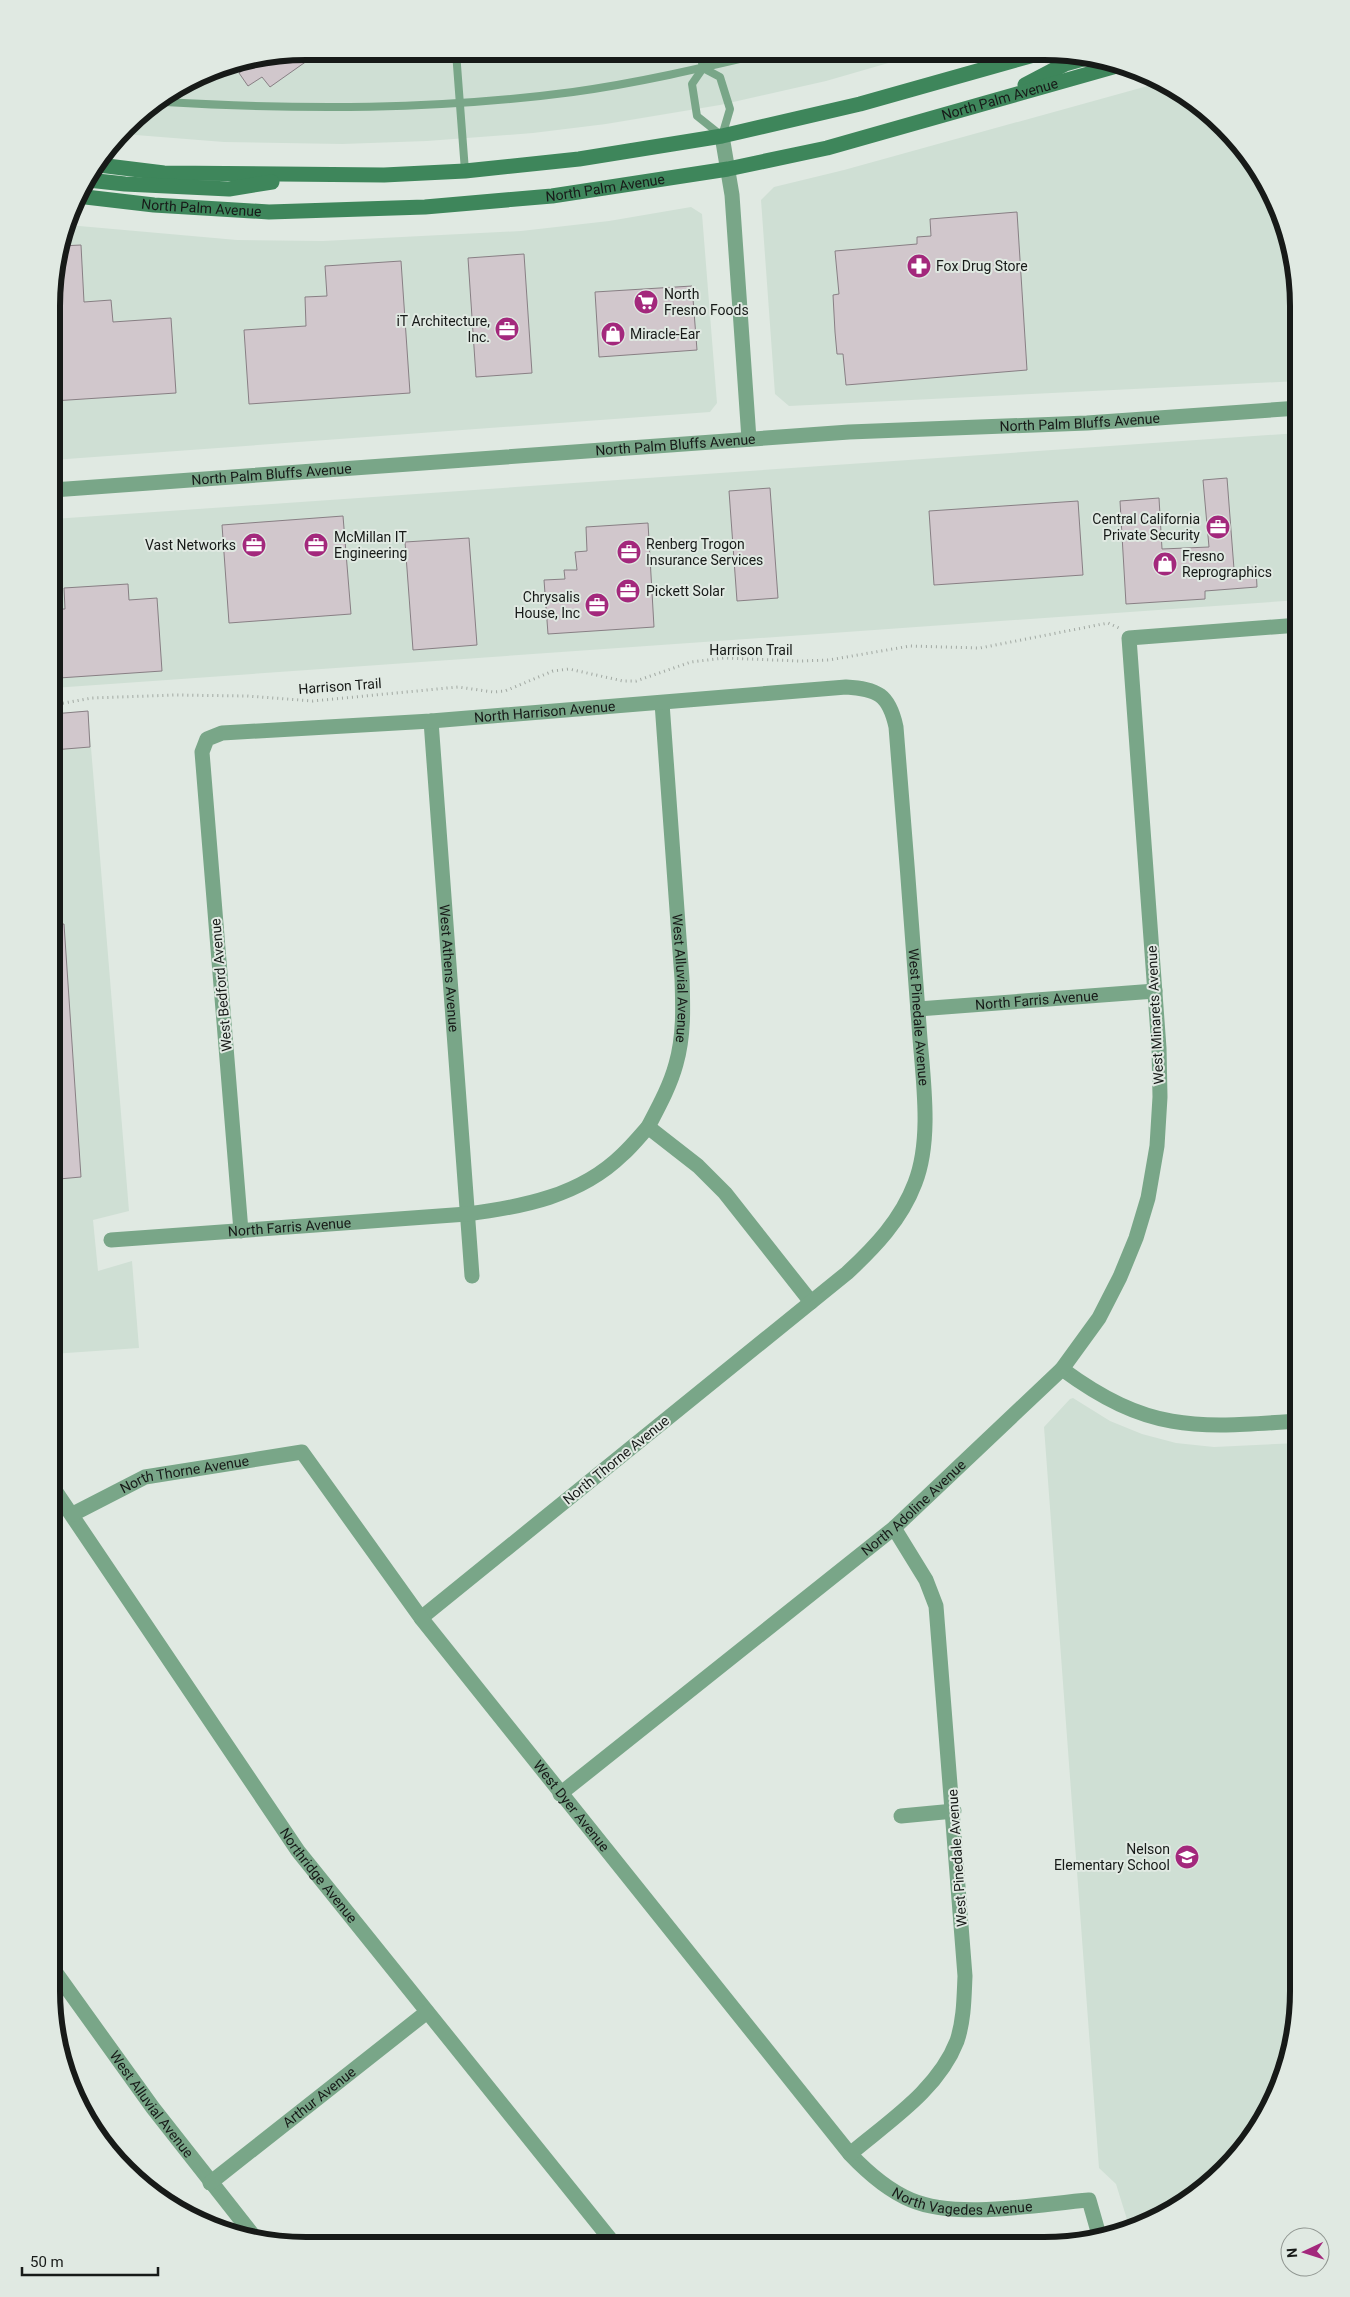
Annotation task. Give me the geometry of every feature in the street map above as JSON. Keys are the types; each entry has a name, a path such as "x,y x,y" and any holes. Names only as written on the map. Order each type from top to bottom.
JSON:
{"main road":[{"path":"104,166 164,173 310,176 384,175 465,171 579,159 722,136 860,104 1016,60"},
{"path":"995,101 1065,64 1073,62"},
{"name":"North Palm Avenue","path":"85,197 154,205 269,212 425,207 552,196 728,169 827,148 1109,68"},
{"path":"94,181 135,185 229,189 310,176"}],"street":[{"path":"722,136 732,195 749,439"},
{"name":"North Palm Bluffs Avenue","path":"60,489 849,432 1087,423 1290,409"},
{"path":"1126,636 1290,626"},
{"name":"West Minarets Avenue","path":"1062,1369 1099,1318 1120,1277 1136,1238 1148,1198 1157,1146 1160,1097 1155,991 1126,636"},
{"name":"North Harrison Avenue","path":"207,739 222,733 431,721 846,687 866,688 882,695"},
{"name":"West Pinedale Avenue","path":"811,1302 847,1273 878,1244 899,1214 916,1183 922,1152 925,1122 896,727 892,709 882,695"},
{"name":"West Alluvial Avenue","path":"648,1127 664,1096 677,1063 683,1020 682,979 662,703"},
{"name":"West Athens Avenue","path":"431,721 467,1214"},
{"name":"West Bedford Avenue","path":"207,739 202,752 241,1232"},
{"name":"North Farris Avenue","path":"918,1009 1155,991"},
{"path":"648,1127 698,1166 725,1194 811,1302"},
{"name":"North Farris Avenue","path":"111,1240 467,1214 520,1207 556,1196 592,1179 621,1156 648,1127"},
{"path":"467,1214 472,1276"},
{"name":"North Thorne Avenue","path":"421,1618 811,1302"},
{"path":"1062,1369 1119,1404 1166,1422 1221,1426 1290,1422"},
{"name":"North Adoline Avenue","path":"560,1794 894,1528 1062,1369"},
{"name":"North Thorne Avenue","path":"73,1514 145,1477 302,1452"},
{"name":"West Dyer Avenue","path":"302,1452 421,1618 850,2154"},
{"name":"Northridge Avenue","path":"60,1497 298,1851 609,2237"},
{"name":"West Pinedale Avenue","path":"850,2154 933,2082 948,2062 957,2040 963,2014 965,1976 954,1811 936,1606 926,1580 894,1528"},
{"path":"901,1816 954,1811"},
{"name":"West Alluvial Avenue","path":"60,1978 210,2183 249,2230"},
{"name":"Arthur Avenue","path":"210,2183 427,2012"},
{"name":"North Vagedes Avenue","path":"850,2154 872,2177 890,2188 912,2200 940,2207 979,2209 1089,2200 1098,2231"}],"lane":[{"path":"456,60 465,171"},
{"path":"702,60 703,68 692,84 696,116 722,136 730,109 720,77 703,68"},
{"path":"168,102 253,107 348,108 459,104 574,91 703,68 737,60"}],"path":[{"name":"Harrison Trail","path":"60,704 92,698 175,695 247,696 313,701 458,687 493,692 505,691 553,671 569,669 624,681 636,681 692,662 724,658 800,662 829,660 910,646 980,648 1108,623 1116,625 1126,636"}],"shaded area":[{"path":"306,60 899,60 826,81 720,105 606,124 533,133 427,141 342,144 224,142 130,135 169,101 197,85 242,68 274,62"},
{"path":"1153,85 1181,101 1218,132 1249,169 1265,197 1282,242 1288,274 1290,381 789,406 775,394 761,200 774,187 844,170"},
{"path":"691,207 702,214 717,403 710,412 60,459 60,306 62,274 68,242 74,225 237,240 323,241 521,231 609,221"},
{"path":"1290,434 1290,601 60,688 60,519"},
{"path":"88,711 129,1211 93,1220 98,1271 132,1261 139,1348 60,1353 60,713"},
{"name":"Nelson Elementary School","path":"1073,1398 1110,1421 1142,1434 1176,1443 1214,1447 1290,1443 1290,1991 1288,2023 1282,2055 1265,2100 1249,2128 1218,2165 1181,2196 1153,2212 1128,2222 1116,2184 1099,2168 1044,1427"}],"building":[{"path":"308,60 270,87 262,77 248,86 239,73 248,67 274,62"},
{"path":"1017,212 1027,370 846,385 843,354 837,354 835,332 833,295 839,294 835,251 917,244 917,237 931,236 930,219"},
{"path":"81,245 84,302 111,300 113,322 171,318 176,393 60,401 60,306 62,274 67,246"},
{"path":"524,254 532,373 476,377 468,258"},
{"path":"401,261 410,393 249,404 244,330 306,326 305,297 327,296 325,266"},
{"path":"692,286 697,350 599,357 595,292"},
{"path":"1227,478 1234,569 1256,567 1257,587 1205,591 1205,599 1126,604 1120,501 1159,498 1162,549 1209,547 1203,480"},
{"path":"770,488 778,598 737,601 729,491"},
{"path":"1078,501 1083,575 934,585 929,511"},
{"path":"343,516 351,614 229,623 222,525"},
{"path":"648,523 654,627 548,634 544,580 565,579 564,570 577,570 575,552 587,551 586,527"},
{"path":"469,538 477,645 413,650 405,542"},
{"path":"128,584 129,600 157,598 162,671 60,678 60,609 65,609 64,588"},
{"path":"88,711 90,747 60,749 60,713"},
{"path":"60,924 64,924 81,1177 60,1179"}],"place":[{"name":"Fox Drug Store","path":"919,266"},
{"name":"North Fresno Foods","path":"646,302"},
{"name":"iT Architecture, Inc.","path":"507,329"},
{"name":"Miracle-Ear","path":"613,334"},
{"name":"Central California Private Security","path":"1218,527"},
{"name":"Vast Networks","path":"254,545"},
{"name":"McMillan IT Engineering","path":"316,545"},
{"name":"Renberg Trogon Insurance Services","path":"629,552"},
{"name":"Fresno Reprographics","path":"1165,564"},
{"name":"Pickett Solar","path":"628,591"},
{"name":"Chrysalis House, Inc","path":"597,605"},
{"name":"Nelson Elementary School","path":"1187,1857"}]}
